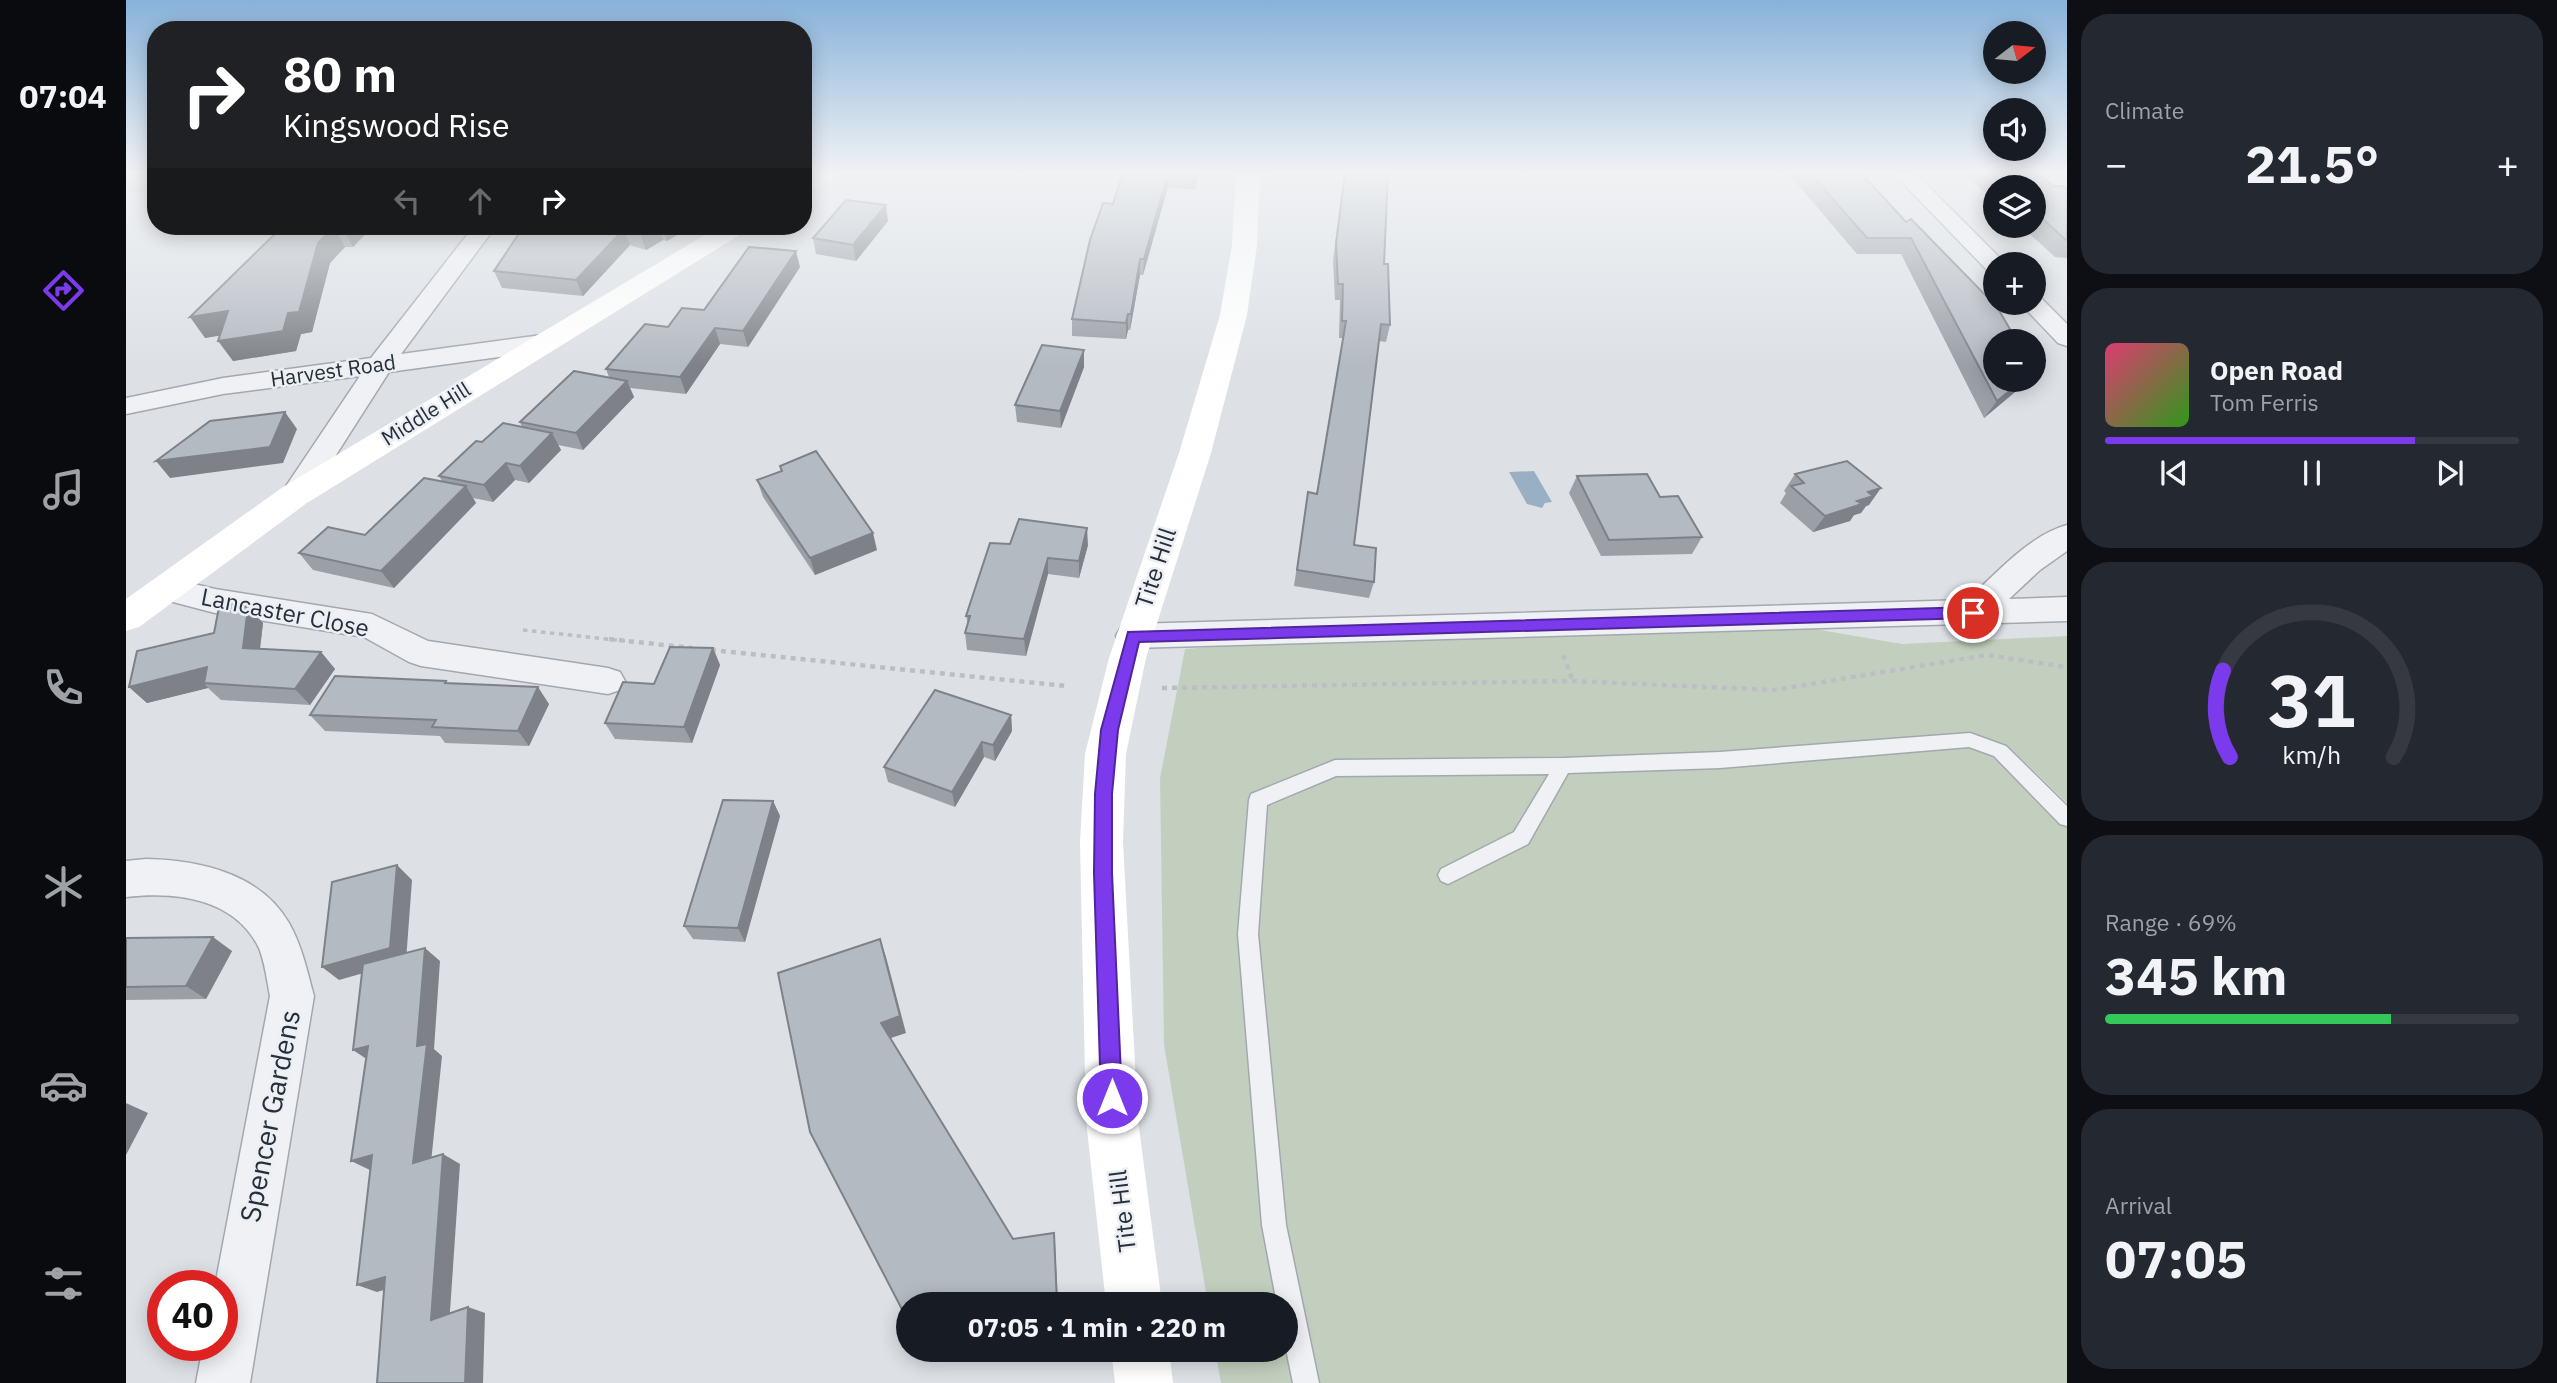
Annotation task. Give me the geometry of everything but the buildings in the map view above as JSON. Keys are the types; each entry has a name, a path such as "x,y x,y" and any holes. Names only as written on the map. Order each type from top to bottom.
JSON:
{"street":[{"path":"295,495 379,366 476,238"},
{"name":"Middle Hill","path":"126,618 295,495 718,238"},
{"name":"Tite Hill","path":"1133,1292 1112,1120 1111,1033 1103,873 1104,794 1110,730 1133,636 1220,377 1244,238"},
{"path":"1968,238 1983,253"},
{"path":"2044,315 2067,338"},
{"name":"Harvest Road","path":"126,406 223,386 542,343"},
{"path":"1973,613 2029,562 2067,537"},
{"name":"Lancaster Close","path":"165,589 215,601 372,626 421,653 608,681"},
{"path":"1133,636 2067,609"},
{"name":"Spencer Gardens","path":"126,879 152,875 204,882 251,907 276,938 292,996 223,1383"},
{"path":"1142,1362 1144,1383"}],"lane":[{"path":"1306,1383 1274,1225 1248,934 1258,800 1335,768 1563,766 1720,760 1970,740 2000,751 2067,818"},
{"path":"1448,876 1521,838 1563,766"}],"path":[{"path":"513,629 1066,686"},
{"path":"1150,688 1573,681 1774,690 1987,655 2067,667"}],"green space":[{"path":"1697,609 1902,644 2067,636 2067,803 2003,741 2067,806 2067,1383 1221,1383 1217,1362 1298,1362 1298,1292 1206,1292 1164,1045 1160,778 1185,649"}],"water":[{"path":"1534,471 1552,502 1545,503 1542,508 1527,504 1509,472"}],"route":[{"path":"1112,1098 1103,873 1104,794 1110,730 1133,636 1973,613"}]}
